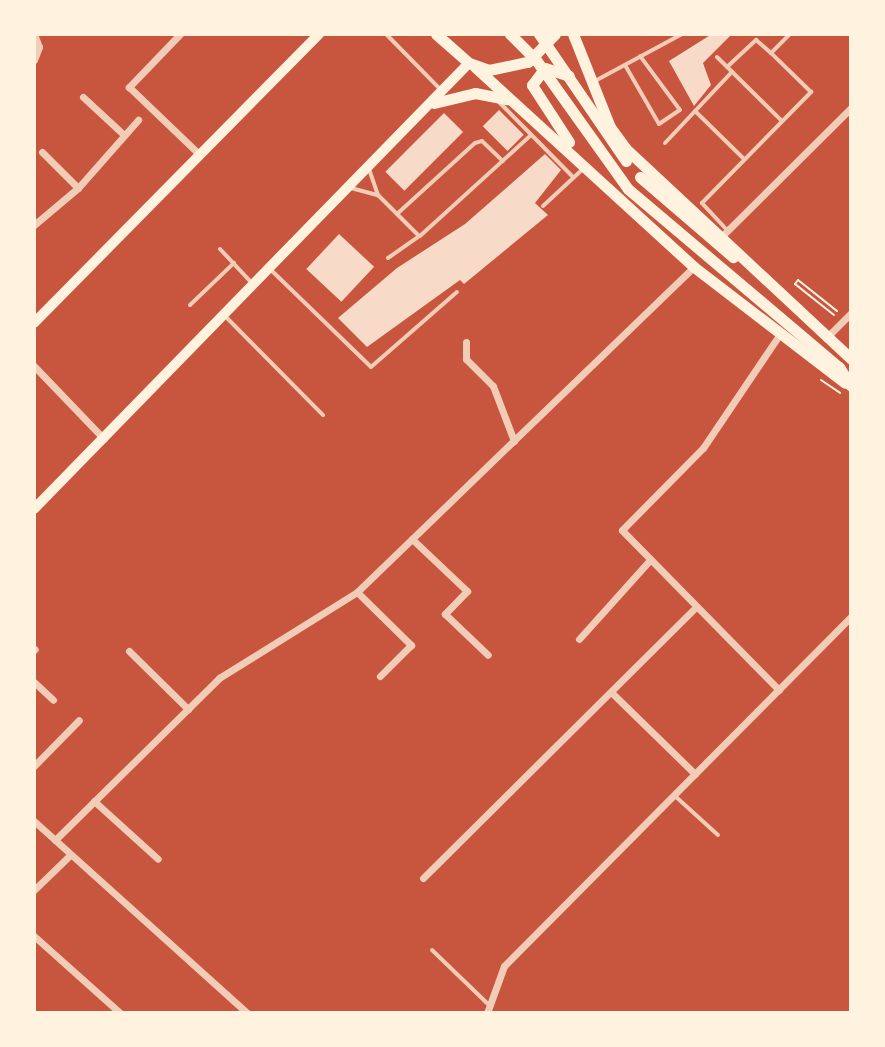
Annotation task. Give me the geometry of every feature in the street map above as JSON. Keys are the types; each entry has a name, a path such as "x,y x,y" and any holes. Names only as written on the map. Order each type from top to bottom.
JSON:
{"main road":[{"path":"34,323 319,34"},
{"path":"436,34 584,161 694,267 851,386"},
{"path":"510,34 536,60 628,189 839,367 851,386"},
{"path":"539,34 641,178 851,359"},
{"path":"34,509 472,65 519,66 536,57 555,34"},
{"path":"573,34 610,127 625,148 651,177 724,234 777,293"},
{"path":"584,161 534,92 533,78 545,68 566,72 607,133 625,148"},
{"path":"434,103 491,94 510,99"}],"street":[{"path":"34,34 39,47 34,60"},
{"path":"180,34 129,87 200,155"},
{"path":"83,97 124,135"},
{"path":"724,234 851,108"},
{"path":"34,225 78,188 138,120"},
{"path":"42,152 78,188"},
{"path":"55,840 238,664 357,592 694,267"},
{"path":"826,338 851,313"},
{"path":"779,690 648,562 622,530 703,448 780,334"},
{"path":"466,342 466,359 493,386 514,441"},
{"path":"34,366 104,439"},
{"path":"412,539 467,591 445,614 488,655"},
{"path":"579,639 648,562"},
{"path":"357,592 411,645 380,676"},
{"path":"423,878 695,608"},
{"path":"489,1010 504,966 851,616"},
{"path":"129,651 188,709"},
{"path":"34,682 53,700"},
{"path":"612,693 695,774"},
{"path":"34,766 79,720"},
{"path":"94,801 158,859"},
{"path":"34,821 247,1013"},
{"path":"34,890 70,855"},
{"path":"34,936 120,1013"}],"lane":[{"path":"386,34 443,93"},
{"path":"593,83 682,34"},
{"path":"771,53 790,34"},
{"path":"724,234 702,203 811,92 756,40 727,67"},
{"path":"625,65 659,124 680,110 640,56"},
{"path":"717,57 782,121"},
{"path":"665,143 732,72"},
{"path":"491,94 572,176"},
{"path":"695,111 744,159"},
{"path":"388,258 420,236 530,136"},
{"path":"397,214 475,143 482,141 503,161"},
{"path":"543,206 584,161"},
{"path":"369,169 378,195 420,236"},
{"path":"351,188 378,195"},
{"path":"220,249 255,286"},
{"path":"190,305 234,263"},
{"path":"271,270 371,367 457,292"},
{"path":"226,317 323,415"},
{"path":"673,794 718,835"},
{"path":"432,950 489,1010"}],"path":[{"path":"839,312 798,280 795,284 842,322"}],"building":[{"path":"712,34 732,34 703,63 711,85 694,106 669,61"},
{"path":"499,110 524,135 507,151 483,126"},
{"path":"444,113 463,132 404,191 385,172"},
{"path":"545,154 561,170 535,203 548,215 464,284 460,280 367,347 338,318 397,268 465,224"},
{"path":"339,234 374,267 341,302 306,269"}]}
